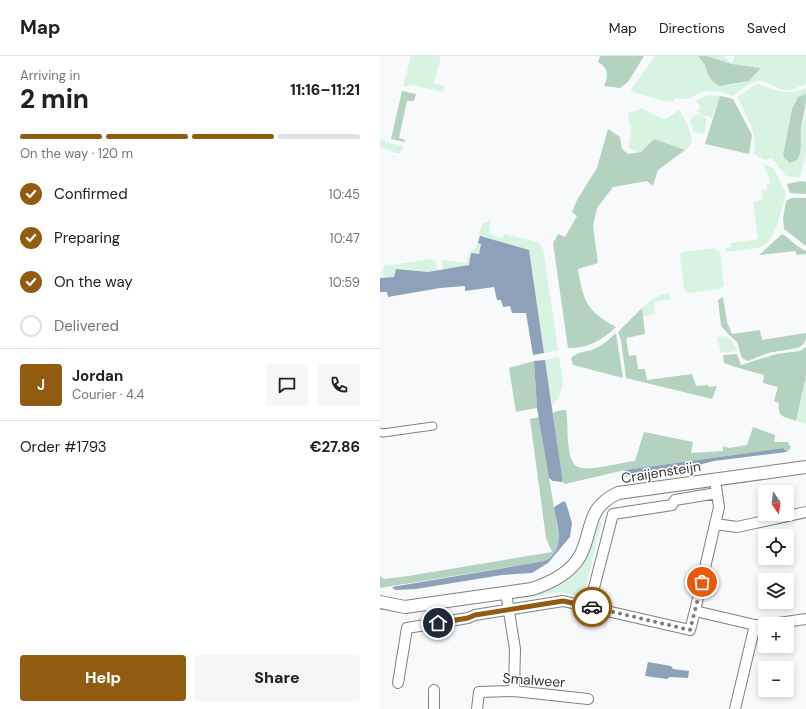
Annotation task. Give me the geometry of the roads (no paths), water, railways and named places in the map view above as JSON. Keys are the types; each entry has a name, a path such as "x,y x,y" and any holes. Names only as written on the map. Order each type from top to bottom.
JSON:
{"street":[{"path":"380,432 383,433 433,426"},
{"name":"Craijensteijn","path":"380,602 405,607 532,589 547,584 558,578 575,564 584,545 593,516 607,498 618,493 806,467"},
{"path":"398,684 407,628 563,601 690,630 719,507 714,479"},
{"path":"589,607 613,514 672,505 675,500 717,493"},
{"path":"715,524 737,528 806,512"},
{"path":"506,593 510,610 515,650 514,691"},
{"path":"695,611 758,625"},
{"path":"794,621 806,619"},
{"path":"735,709 758,632"},
{"path":"434,690 434,709"},
{"name":"Smalweer","path":"477,709 479,692 514,691 588,699"}],"water":[{"path":"480,236 529,250 544,353 533,355 526,313 512,313 510,306 503,307 501,300 497,300 494,287 465,291 465,286 440,288 388,297 387,292 380,292 380,278 394,277 396,269 428,272 469,265 471,253 479,254 481,244 478,243"},
{"path":"545,360 562,482 553,481 549,478 537,408 534,361"},
{"path":"783,448 787,452 714,461 691,467 644,472 626,477 625,470"},
{"path":"564,501 572,523 570,537 548,563 532,573 502,575 416,589 395,590 392,587 545,561 552,556 558,544 559,537 554,507"},
{"path":"648,662 671,666 673,669 689,671 688,678 670,677 667,679 645,676"}]}
